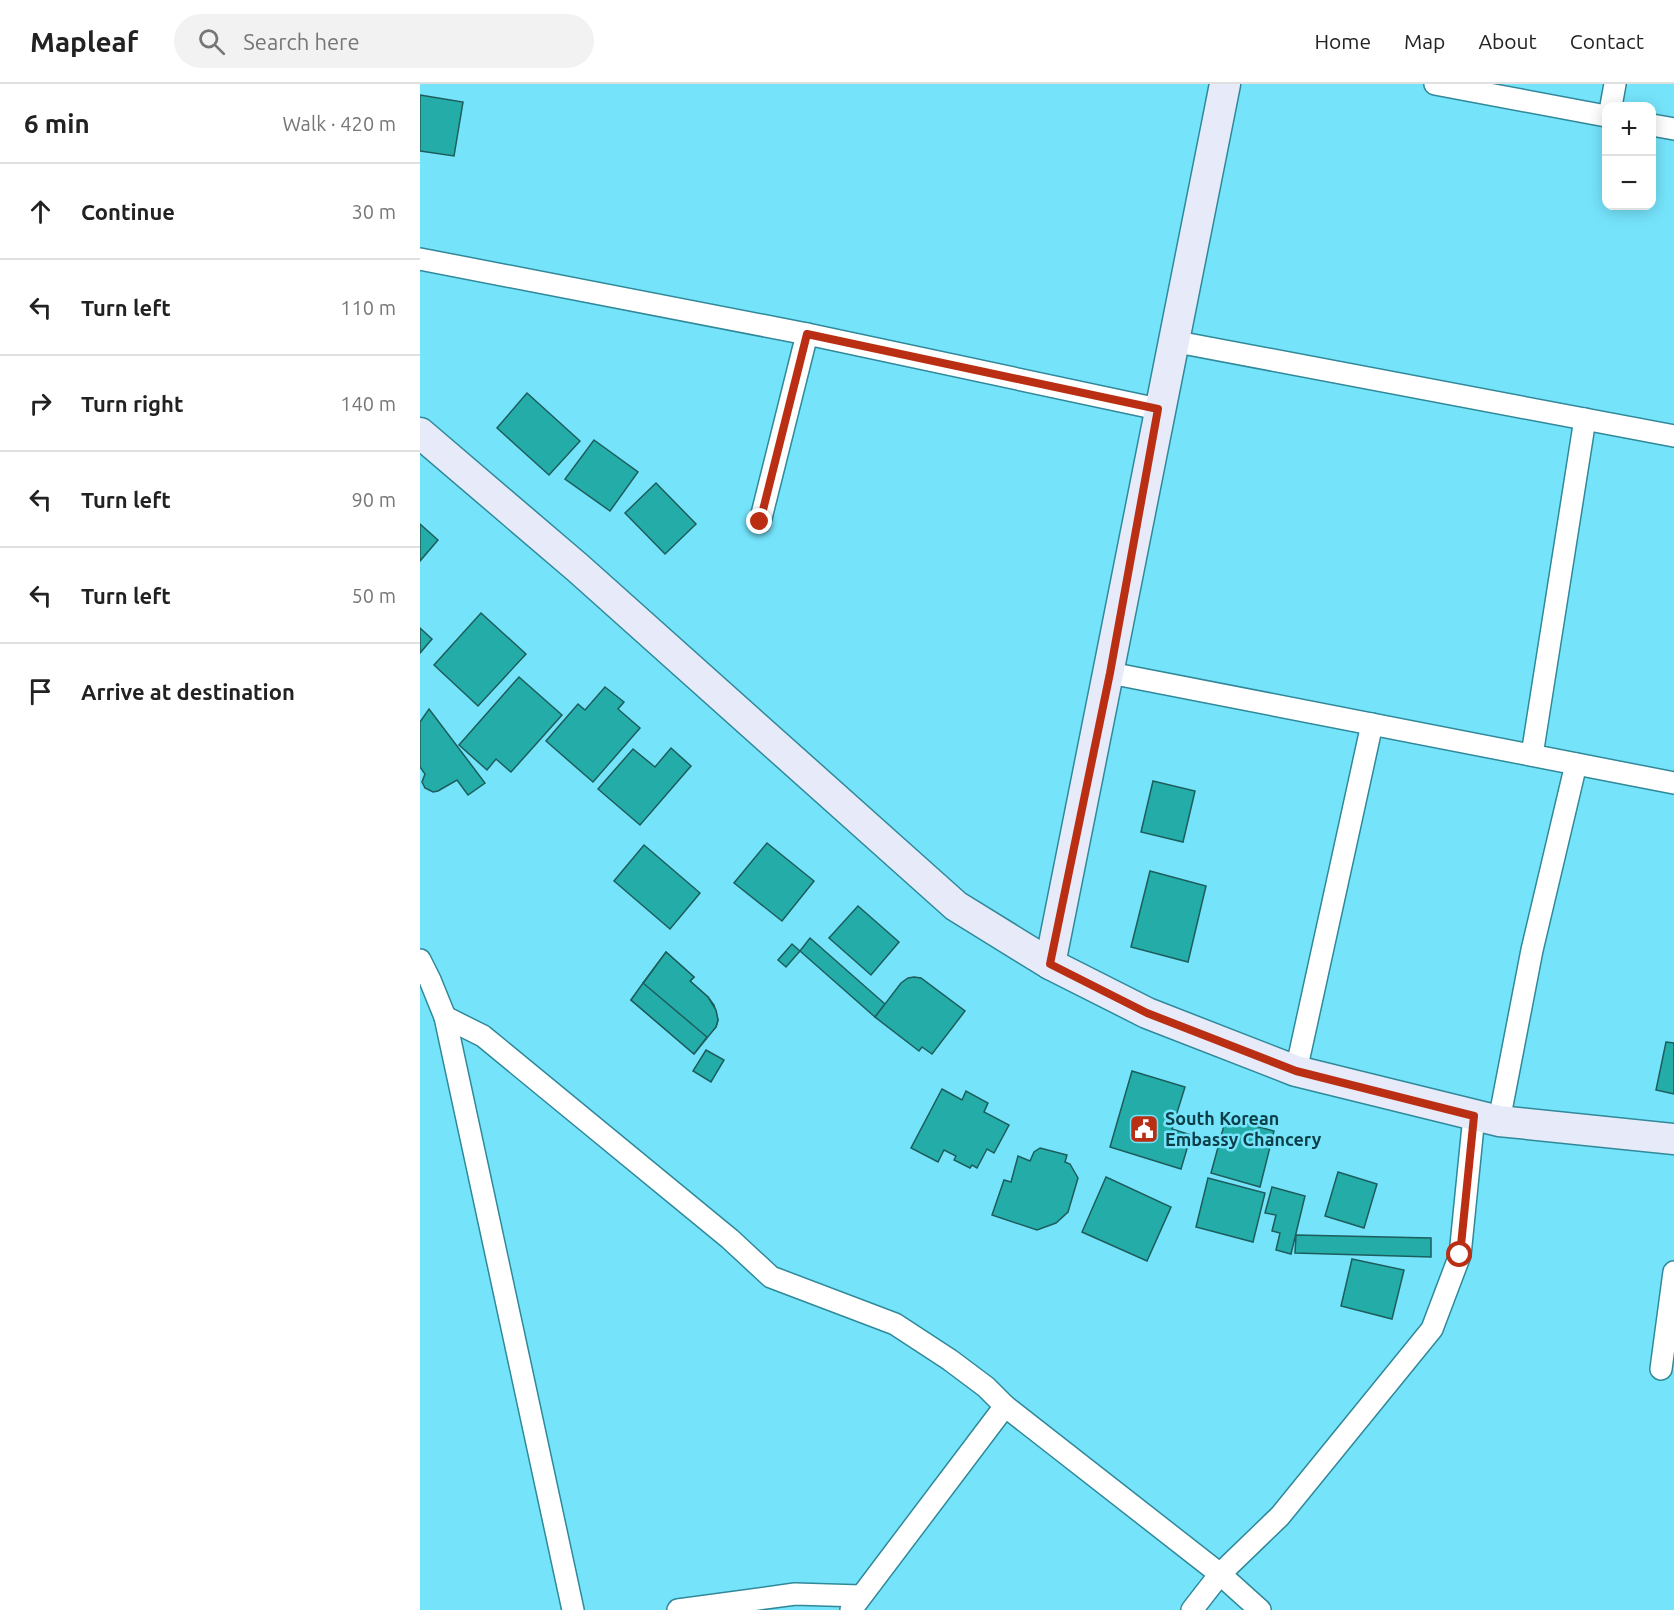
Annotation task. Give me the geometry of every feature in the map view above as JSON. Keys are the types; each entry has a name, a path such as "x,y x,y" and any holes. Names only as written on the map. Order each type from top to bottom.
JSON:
{"street":[{"path":"1050,964 1110,673 1158,409 1226,84"},
{"path":"1435,84 1602,115"},
{"path":"1612,102 1615,84"},
{"path":"1656,126 1674,129"},
{"path":"420,259 807,334 1158,409"},
{"path":"760,522 807,334"},
{"path":"1172,341 1674,436"},
{"path":"1532,755 1585,419"},
{"path":"420,433 578,568 956,906 1050,964 1147,1013 1296,1071 1486,1118 1674,1139"},
{"path":"1110,673 1674,783"},
{"path":"1296,1071 1372,724"},
{"path":"1192,1610 1220,1574 1280,1516 1432,1329 1460,1255 1486,1118 1532,950 1576,764"},
{"path":"420,960 425,981 445,1017 573,1610"},
{"path":"445,1017 483,1036 730,1239 771,1276 895,1324 959,1367 986,1387 1005,1406 1220,1574 1260,1610"},
{"path":"1661,1369 1674,1272"},
{"path":"678,1610 795,1594 856,1603 1005,1406"}],"building":[{"path":"420,95 463,102 454,156 420,151"},
{"path":"527,393 580,441 549,475 497,428"},
{"path":"594,440 638,472 610,511 565,479"},
{"path":"656,483 696,524 665,554 625,513"},
{"path":"420,524 438,540 420,561"},
{"path":"481,613 526,654 478,706 434,665"},
{"path":"420,628 432,639 420,653"},
{"path":"519,677 562,715 511,772 496,759 487,770 459,745"},
{"path":"605,687 624,702 618,709 640,728 593,782 546,741 578,704 585,710"},
{"path":"429,709 485,783 468,795 457,780 433,792 425,788 422,782 425,774 420,767 420,722"},
{"path":"671,748 691,766 640,825 598,789 633,749 655,767"},
{"path":"1153,781 1195,791 1183,842 1141,832"},
{"path":"767,843 814,881 782,921 734,883"},
{"path":"644,845 700,893 670,929 614,881"},
{"path":"1150,871 1206,886 1188,962 1131,947"},
{"path":"858,906 899,942 871,975 829,938"},
{"path":"810,938 885,1004 875,1017 800,951"},
{"path":"792,944 800,951 786,967 778,960"},
{"path":"666,952 694,977 690,981 714,1005 718,1020 716,1027 707,1037 643,983"},
{"path":"666,952 694,977 690,981 708,997 716,1010 718,1020 716,1027 694,1054 631,1000"},
{"path":"914,977 921,978 965,1011 932,1054 922,1047 919,1051 875,1017 901,983"},
{"path":"643,983 707,1037 694,1054 631,1000"},
{"path":"1666,1042 1674,1043 1674,1094 1656,1090"},
{"path":"706,1050 724,1060 711,1082 693,1071"},
{"path":"1132,1071 1185,1087 1172,1129 1191,1135 1181,1169 1110,1147"},
{"path":"942,1089 962,1100 966,1091 988,1103 984,1112 1009,1125 994,1153 987,1149 977,1168 972,1165 970,1168 954,1160 956,1156 944,1150 938,1162 911,1148"},
{"path":"1226,1118 1274,1131 1260,1187 1211,1173"},
{"path":"1040,1148 1067,1155 1065,1162 1070,1164 1078,1178 1068,1212 1056,1223 1037,1230 992,1215 1004,1180 1011,1182 1018,1156 1030,1161 1034,1152"},
{"path":"1338,1172 1377,1184 1364,1228 1325,1216"},
{"path":"1106,1177 1171,1207 1147,1261 1082,1232"},
{"path":"1208,1178 1265,1193 1253,1242 1196,1227"},
{"path":"1272,1187 1305,1196 1291,1254 1276,1250 1280,1233 1272,1231 1276,1215 1265,1213"},
{"path":"1296,1235 1431,1238 1431,1257 1295,1253"},
{"path":"1352,1259 1404,1270 1392,1319 1341,1306"}],"place":[{"name":"South Korean Embassy Chancery","path":"1144,1129"}],"route":[{"path":"760,522 807,334 1158,409 1110,673 1050,964 1147,1013 1296,1071 1474,1116 1460,1255"}]}
